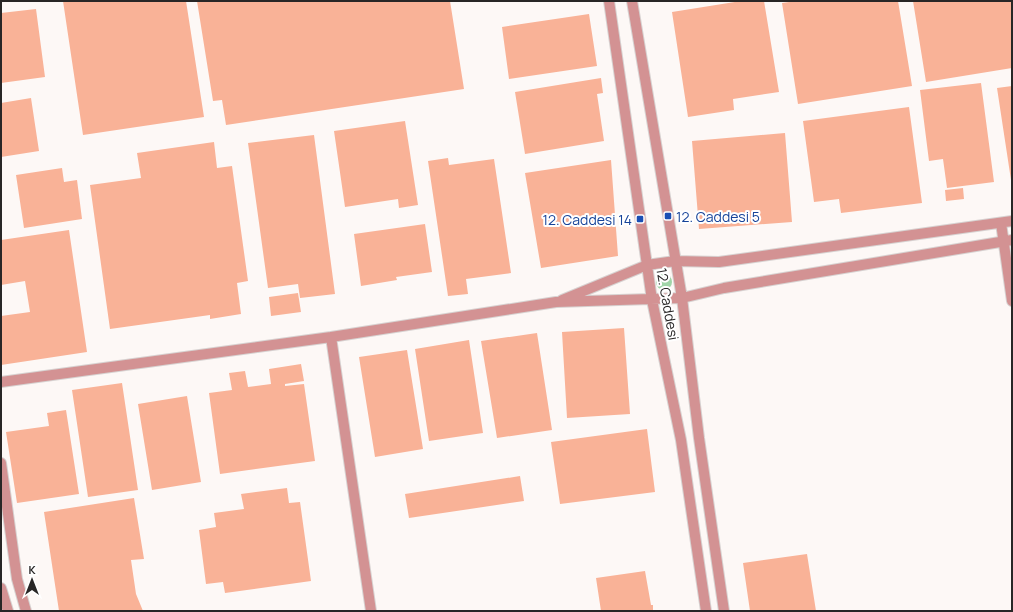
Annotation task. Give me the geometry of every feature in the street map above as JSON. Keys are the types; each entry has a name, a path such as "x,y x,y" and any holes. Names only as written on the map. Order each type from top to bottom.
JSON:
{"street":[{"name":"12. Caddesi","path":"609,1 652,300 681,440 706,611"},
{"name":"12. Caddesi","path":"632,1 682,298 699,438 724,611"},
{"path":"556,302 647,265 675,261 719,262 1012,221"},
{"path":"1001,223 1008,241 1012,301"},
{"path":"1,382 331,337 556,302 682,298 724,288 1008,241"},
{"path":"331,337 371,611"},
{"path":"1,463 17,579 26,611"},
{"path":"1,588 8,611"}],"green space":[{"path":"661,274 667,274 672,279 670,288 667,290 661,290 656,285 656,279"}],"building":[{"path":"63,1 186,1 204,117 83,135"},
{"path":"197,1 450,1 464,89 226,125 222,100 213,101"},
{"path":"741,1 764,1 779,92 733,99 734,110 688,117 672,12"},
{"path":"796,1 898,1 912,86 798,104 782,3"},
{"path":"913,1 1012,1 1012,68 926,82"},
{"path":"36,9 45,77 1,83 1,13"},
{"path":"589,14 597,66 509,79 502,27"},
{"path":"601,78 603,93 597,94 604,141 525,154 515,92"},
{"path":"981,83 994,182 947,188 943,159 929,161 920,90"},
{"path":"1012,86 1012,179 1011,180 997,88"},
{"path":"31,98 39,151 1,157 1,103"},
{"path":"909,107 922,203 841,213 839,199 814,202 803,121"},
{"path":"405,121 418,205 399,208 398,199 345,207 334,131"},
{"path":"785,133 792,222 699,229 692,141"},
{"path":"314,135 335,294 300,298 298,284 268,288 248,143"},
{"path":"214,142 217,168 232,166 248,281 237,283 241,314 210,319 210,315 110,329 90,185 141,178 137,153"},
{"path":"448,158 449,165 494,159 511,273 466,279 468,294 448,296 428,161"},
{"path":"611,160 618,256 541,268 525,173"},
{"path":"62,168 64,182 77,180 82,219 24,228 16,175"},
{"path":"963,188 964,199 946,201 945,190"},
{"path":"425,224 432,272 396,277 397,280 361,286 354,234"},
{"path":"69,230 87,352 1,365 1,316 30,312 25,281 1,285 1,240"},
{"path":"298,293 301,312 271,316 269,297"},
{"path":"624,328 630,414 567,418 562,332"},
{"path":"537,333 552,430 497,438 481,341"},
{"path":"469,340 483,433 429,441 415,349"},
{"path":"407,350 423,449 375,457 359,357"},
{"path":"301,364 304,381 285,384 285,386 304,384 315,461 220,474 209,393 232,390 229,373 245,371 248,387 271,384 269,369"},
{"path":"122,383 138,490 88,497 72,390"},
{"path":"187,396 201,482 152,490 138,404"},
{"path":"66,410 79,494 17,503 6,432 49,426 47,413"},
{"path":"647,429 655,492 560,504 551,442"},
{"path":"520,476 524,501 409,518 405,494"},
{"path":"287,488 289,503 300,502 311,581 225,593 223,582 206,584 199,530 216,527 214,513 244,509 241,494"},
{"path":"134,498 144,559 131,560 136,594 143,611 59,611 44,512"},
{"path":"807,554 816,611 750,611 743,563"},
{"path":"645,571 653,611 601,611 596,578"}],"place":[{"name":"12. Caddesi 5","path":"668,216"},
{"name":"12. Caddesi 14","path":"640,219"}]}
